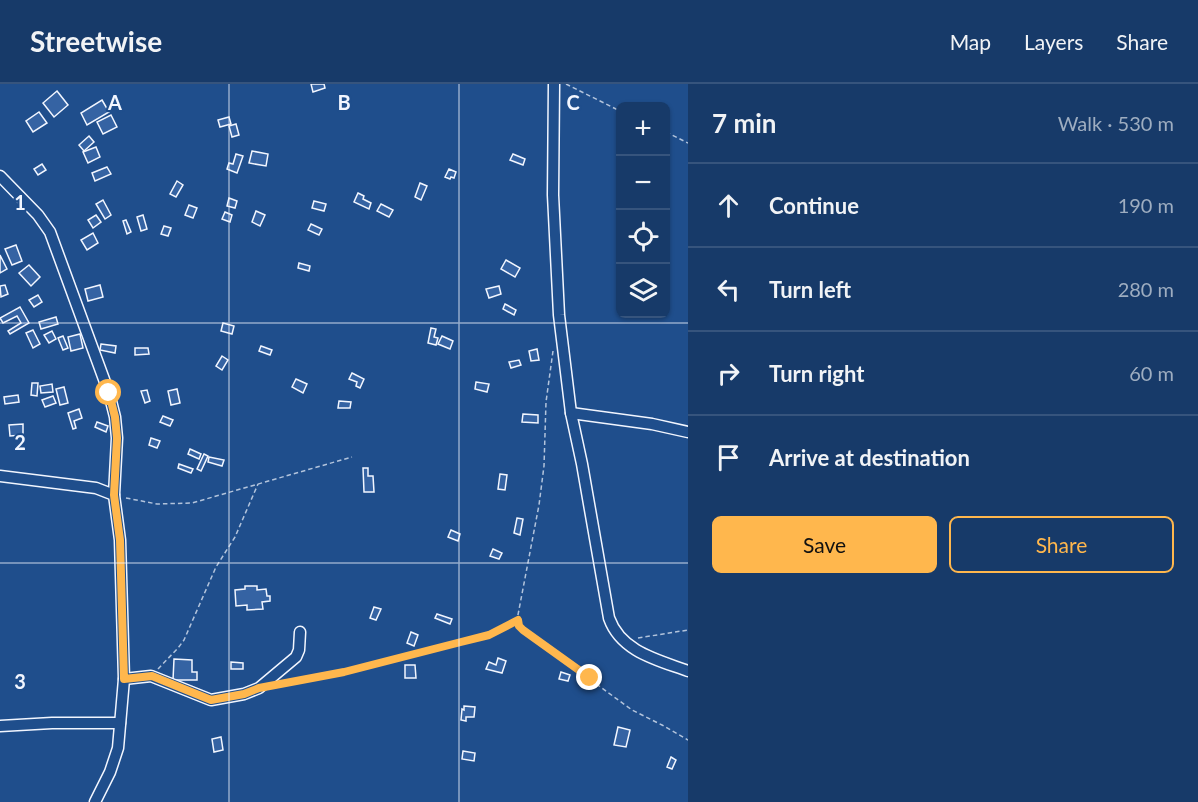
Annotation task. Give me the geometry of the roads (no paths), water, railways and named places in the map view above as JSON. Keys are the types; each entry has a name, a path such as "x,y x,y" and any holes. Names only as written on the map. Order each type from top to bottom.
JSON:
{"street":[{"path":"554,84 553,195 558,304 571,413 609,618 628,646 688,671"},
{"path":"0,176 38,215 50,232 109,393 115,417 117,438 114,495 120,540 124,679 117,748 95,802"},
{"path":"571,413 652,424 688,432"},
{"path":"0,476 96,488 114,495"},
{"path":"124,679 152,676 208,699 251,692 296,657 299,650 300,632"},
{"path":"0,726 120,723"}]}
